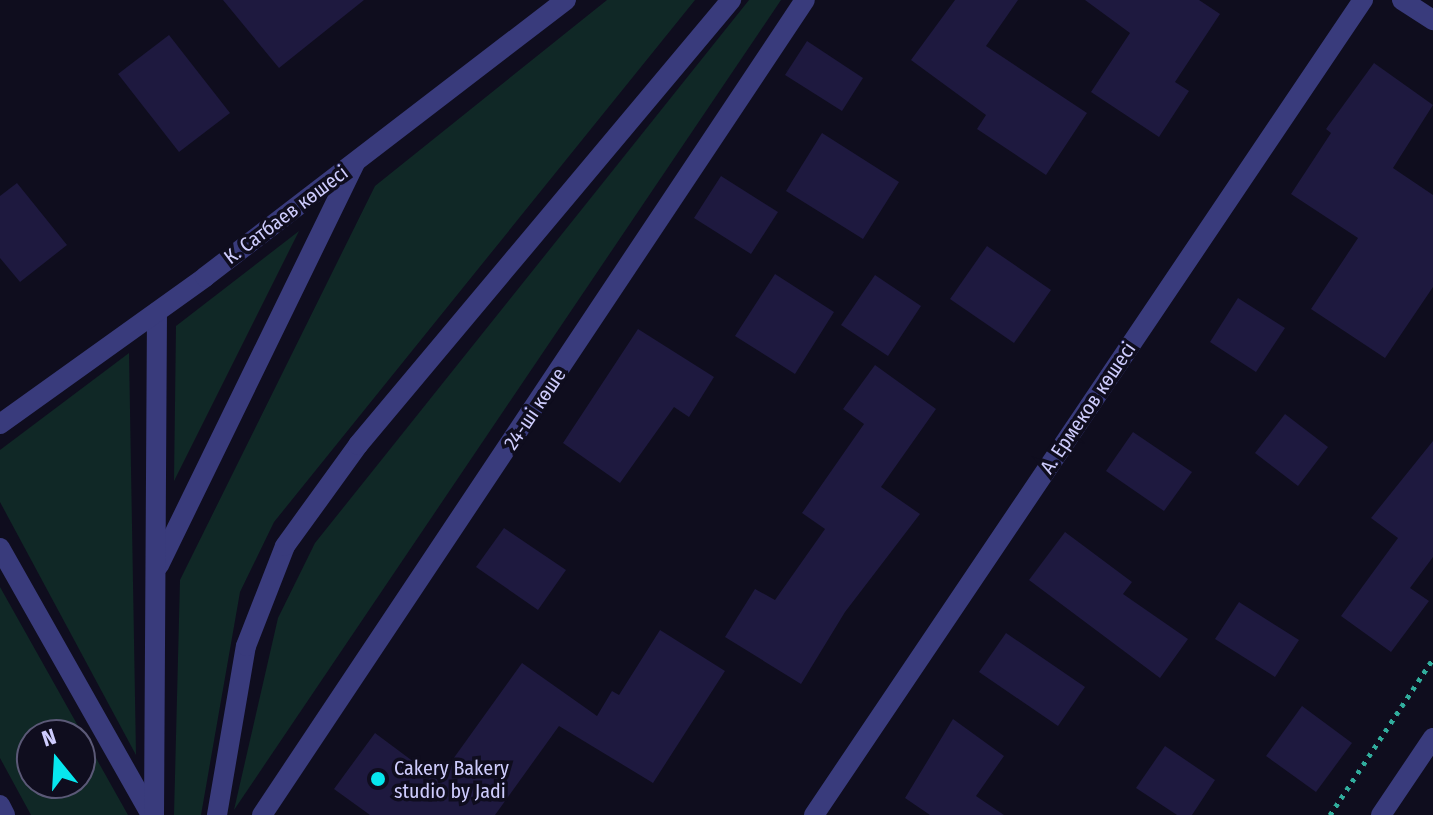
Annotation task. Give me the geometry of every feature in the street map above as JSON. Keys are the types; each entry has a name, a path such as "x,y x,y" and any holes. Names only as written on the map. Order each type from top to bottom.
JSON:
{"street":[{"name":"К. Сатбаев көшесі","path":"0,424 157,312 566,0"},
{"path":"217,815 246,646 285,546 358,445 731,0"},
{"name":"24-ші көше","path":"262,815 805,0"},
{"name":"А. Ермеков көшесі","path":"814,815 1363,0"},
{"path":"1402,0 1433,20"},
{"path":"155,572 355,163"},
{"path":"153,815 157,312"},
{"path":"0,548 153,815"},
{"path":"1381,815 1433,738"},
{"path":"0,805 5,815"}],"path":[{"path":"1330,815 1433,659"}],"green space":[{"path":"607,0 695,0 274,522 240,592 201,815 174,815 180,580 375,186"},
{"path":"749,0 781,0 234,810 278,618 315,543"},
{"path":"299,231 174,481 176,326"},
{"path":"129,353 136,755 0,502 0,450"},
{"path":"0,587 74,719 16,719 16,787 0,758"},
{"path":"96,758 128,815 31,815 22,799 96,799"}],"building":[{"path":"223,0 364,0 279,68"},
{"path":"955,0 1018,0 986,46 1087,113 1046,175 977,129 986,115 911,60"},
{"path":"1085,0 1199,0 1220,14 1175,82 1189,91 1159,137 1091,92 1130,33"},
{"path":"169,35 230,113 179,152 118,74"},
{"path":"807,41 863,78 842,111 785,75"},
{"path":"1374,63 1433,105 1393,168 1433,195 1433,287 1385,358 1311,309 1358,238 1291,194 1331,133 1326,129"},
{"path":"822,133 899,182 863,239 786,191"},
{"path":"721,176 778,212 751,254 694,218"},
{"path":"17,183 67,245 20,282 0,258 0,196"},
{"path":"987,246 1051,290 1014,343 950,299"},
{"path":"775,274 834,312 795,374 735,336"},
{"path":"875,275 921,306 888,356 841,325"},
{"path":"1238,298 1285,328 1256,372 1210,342"},
{"path":"638,329 714,377 689,417 674,407 620,483 563,443"},
{"path":"875,365 936,409 881,487 920,514 845,612 801,684 725,637 755,589 775,600 825,529 802,513 864,424 843,409"},
{"path":"1285,414 1328,447 1298,486 1255,453"},
{"path":"1133,432 1192,472 1164,511 1106,471"},
{"path":"1433,441 1433,557 1410,588 1429,601 1391,652 1341,616 1398,538 1371,518"},
{"path":"504,528 566,570 538,610 476,567"},
{"path":"1065,532 1132,582 1123,594 1188,639 1160,678 1029,580"},
{"path":"1239,602 1299,640 1275,677 1215,639"},
{"path":"660,630 725,671 653,783 559,726 495,815 370,815 334,789 375,733 438,780 522,663 597,716 612,691 619,695"},
{"path":"1006,633 1085,687 1058,726 979,672"},
{"path":"1302,706 1352,743 1316,792 1266,756"},
{"path":"953,719 1004,756 976,796 1004,815 930,815 905,798"},
{"path":"1165,746 1215,780 1192,815 1177,815 1136,788"}],"place":[{"name":"Cakery Bakery studio by Jadi","path":"378,779"}]}
